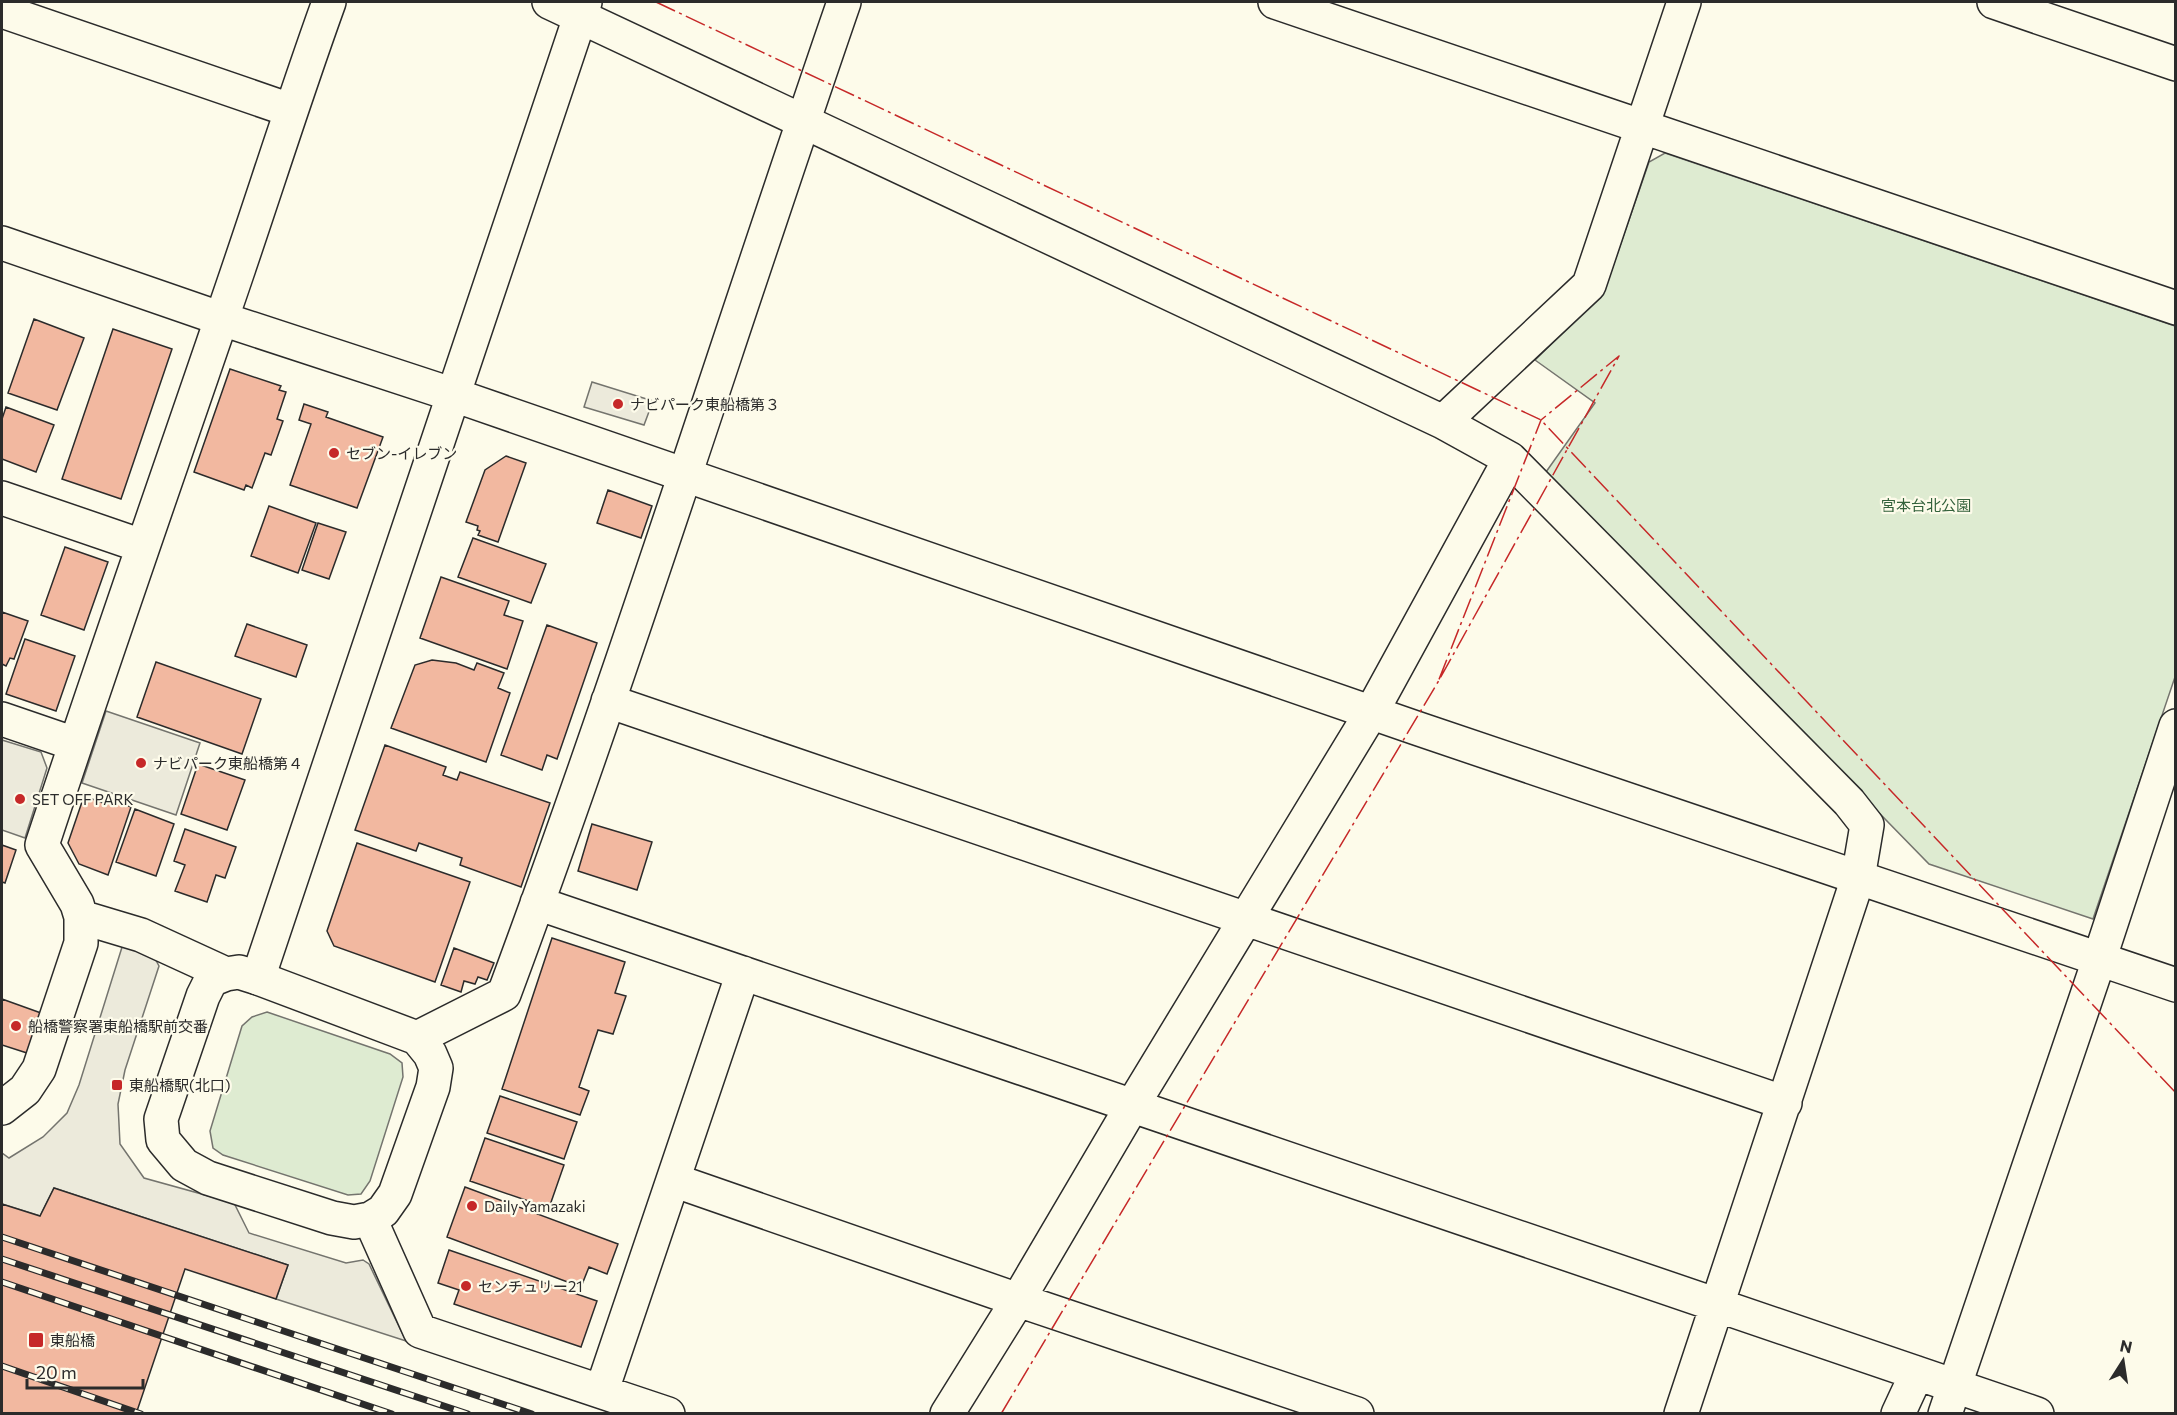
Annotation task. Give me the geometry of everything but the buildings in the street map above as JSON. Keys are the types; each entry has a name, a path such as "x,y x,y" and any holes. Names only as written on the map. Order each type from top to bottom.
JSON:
{"street":[{"path":"2,1108 25,1090 39,1069 81,943 81,917 76,904 42,845 328,2"},
{"path":"549,2 583,9 803,121 1443,422 1510,459 1849,802 1866,825 1858,878 1681,1413"},
{"path":"417,1038 504,994 685,476 844,2"},
{"path":"1275,2 2175,308"},
{"path":"1443,422 1589,285 1684,2"},
{"path":"1994,2 2175,64"},
{"path":"242,976 454,395 583,9"},
{"path":"2,11 290,110"},
{"path":"2,243 222,319 454,395 1371,713 2175,985"},
{"path":"947,1413 1018,1300 1132,1106 1371,713 1510,459"},
{"path":"2,498 142,546"},
{"path":"608,700 1785,1103"},
{"path":"2,719 75,744"},
{"path":"1950,1400 2099,960 2169,767 2175,726"},
{"path":"537,903 1917,1373 1950,1400 2037,1413"},
{"path":"81,917 141,935 242,976 417,1038 430,1054 436,1068 433,1087 395,1194 383,1211 370,1219 354,1222 332,1218 208,1178 184,1165 163,1140 161,1119 211,980 242,976"},
{"path":"602,1390 743,973"},
{"path":"673,1180 1018,1300 1357,1413"},
{"path":"370,1219 420,1331 668,1413"},
{"path":"1898,1413 1917,1373"}],"green space":[{"name":"宮本台北公園","path":"1665,153 2175,326 2175,677 2093,919 1929,864 1546,472 1595,403 1535,360 1604,292 1649,162"},
{"path":"267,1012 390,1054 402,1063 403,1077 370,1181 361,1194 348,1195 223,1155 213,1148 210,1131 242,1026 252,1017"}],"shaded area":[{"name":"ナビパーク東船橋第３","path":"592,382 653,401 644,425 584,407"},
{"name":"ナビパーク東船橋第４","path":"106,711 200,743 176,815 82,783"},
{"name":"SET OFF PARK","path":"2,740 41,752 47,768 25,838 2,830"},
{"path":"123,944 152,953 159,966 125,1070 118,1104 120,1144 144,1178 234,1203 249,1233 346,1263 363,1260 369,1264 406,1341 276,1299 288,1265 54,1188 40,1216 2,1204 2,1153 9,1158 43,1137 67,1113 79,1085"}],"railway":[{"path":"2,1237 532,1414"},
{"path":"2,1259 468,1414"},
{"path":"2,1282 392,1414"},
{"path":"2,1366 141,1414"}],"power":[{"path":"656,2 1541,420 2176,1093"},
{"path":"1001,1414 1438,682 1619,356 1541,420 1438,682"}],"place":[{"name":"ナビパーク東船橋第３","path":"618,404"},
{"name":"セブン-イレブン","path":"334,453"},
{"name":"ナビパーク東船橋第４","path":"141,763"},
{"name":"SET OFF PARK","path":"20,799"},
{"name":"船橋警察署東船橋駅前交番","path":"16,1026"},
{"name":"東船橋駅(北口)","path":"117,1085"},
{"name":"Daily Yamazaki","path":"472,1206"},
{"name":"センチュリー21","path":"466,1286"},
{"name":"東船橋","path":"36,1340"}]}
